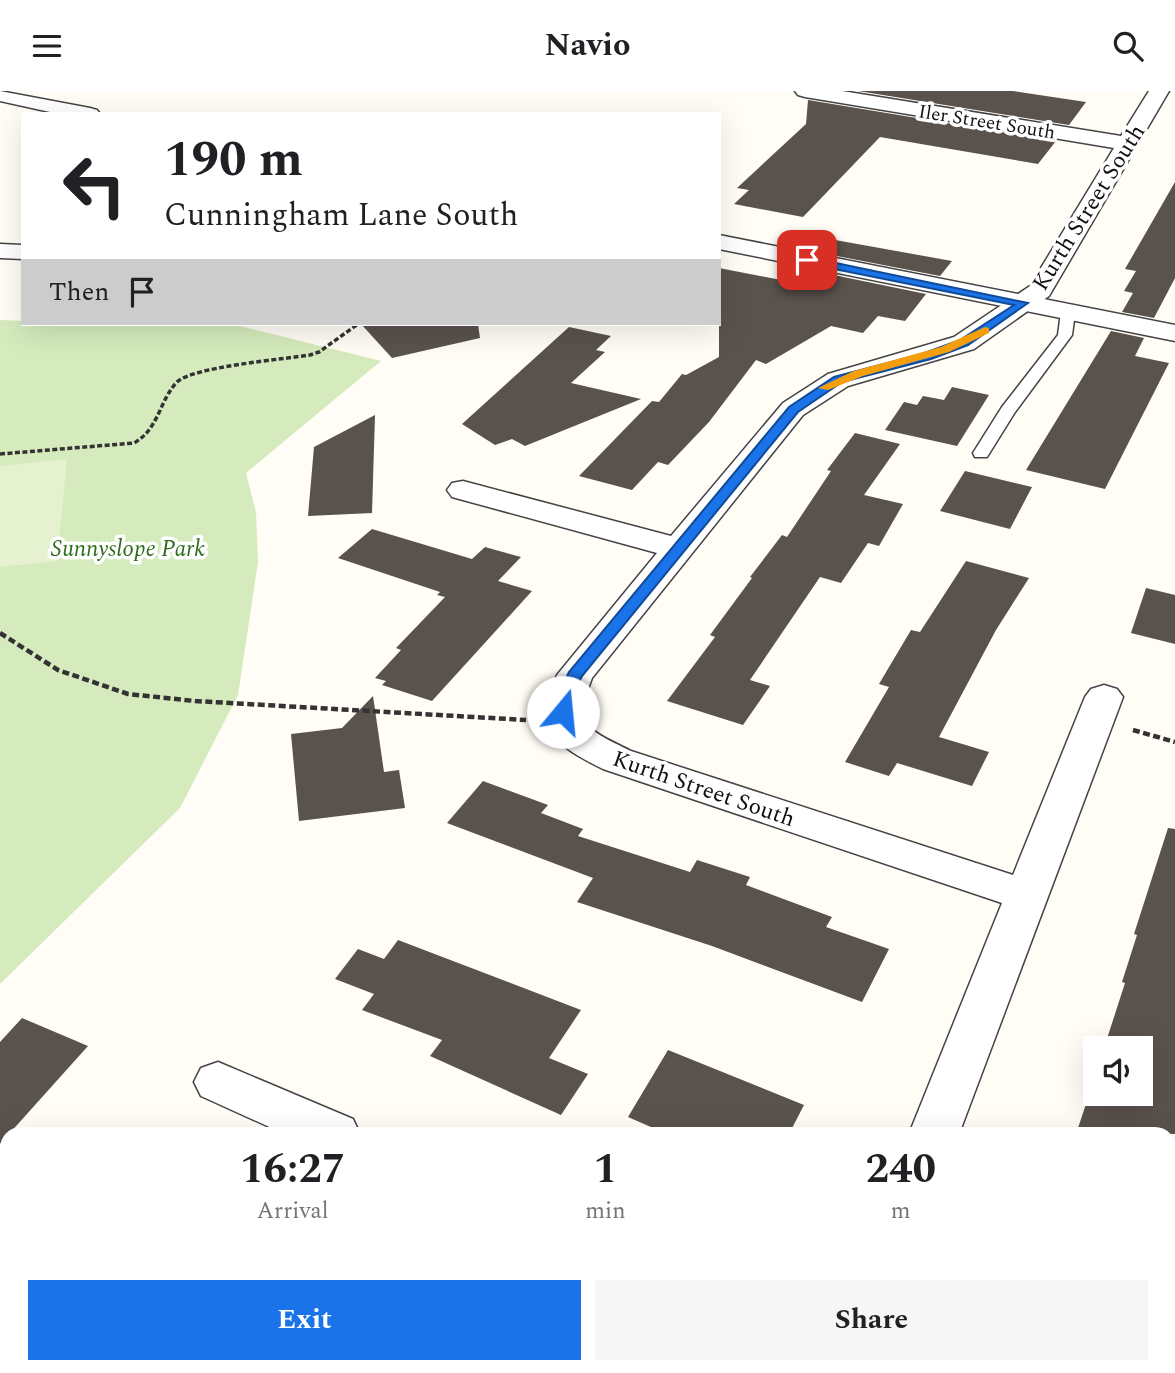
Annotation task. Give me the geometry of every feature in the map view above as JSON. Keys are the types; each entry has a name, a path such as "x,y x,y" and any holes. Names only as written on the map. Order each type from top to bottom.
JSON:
{"street":[{"name":"Iler Street South","path":"805,91 1128,145"},
{"name":"Kurth Street South","path":"1028,896 617,760 587,745 569,729 563,712 564,699 575,675 793,409 838,380 964,343 1040,291 1159,91"},
{"path":"0,95 81,112"},
{"path":"721,242 1175,333"},
{"path":"0,251 21,252"},
{"path":"463,490 678,548"},
{"path":"937,1127 1104,697"},
{"path":"218,1082 319,1127"}],"lane":[{"path":"981,453 1008,410 1065,335 1068,312"}],"path":[{"path":"0,454 134,443 148,434 178,379 203,371 310,355 319,352 355,326"},
{"path":"0,633 58,670 128,694 195,701 500,721 535,719 563,712"}],"green space":[{"name":"Sunnyslope Park","path":"0,320 21,321 21,326 240,326 381,361 246,473 256,512 258,562 238,695 180,808 0,984"},
{"path":"67,459 57,561 0,567 0,466"}],"building":[{"path":"858,91 1013,91 1086,102 1069,125"},
{"path":"808,100 1056,141 1038,164 880,137 803,217 734,204 749,190 737,188 806,124"},
{"path":"1175,182 1175,278 1154,318 1122,312 1133,293 1124,291 1136,271 1125,269"},
{"path":"824,238 952,261 940,276 811,251"},
{"path":"795,267 926,294 905,321 878,316 863,333 831,326 766,364 756,360 709,422 668,465 658,462 632,490 579,476 652,401 659,402 682,374 686,375 719,357 721,268 781,280"},
{"path":"363,326 478,326 480,338 392,358"},
{"path":"569,327 611,336 596,350 605,352 571,383 641,399 525,446 512,439 495,445 462,424"},
{"path":"1111,331 1144,338 1135,356 1169,363 1105,489 1026,470"},
{"path":"952,387 989,395 957,446 885,430 904,402 917,405 923,396 944,400"},
{"path":"375,415 372,513 308,516 314,447"},
{"path":"855,433 900,444 864,495 903,504 879,546 868,543 841,583 820,577 750,680 770,686 743,725 667,701 715,637 710,635 752,578 750,577 782,535 787,537 831,471 827,470"},
{"path":"965,471 1032,487 1010,529 940,511"},
{"path":"372,529 472,559 485,547 521,557 498,581 532,591 432,701 382,685 386,681 375,678 401,650 396,648 445,597 437,595 440,592 338,558"},
{"path":"966,561 1029,578 996,630 939,737 989,752 972,786 897,763 889,776 845,762 889,687 879,684 911,630 920,632"},
{"path":"1146,588 1175,595 1175,644 1131,633"},
{"path":"373,696 384,772 399,770 405,808 299,821 291,734 342,728"},
{"path":"483,781 548,805 541,813 583,829 578,836 690,872 697,860 750,877 746,885 832,917 826,927 889,949 862,1002 712,946 577,902 593,878 447,823"},
{"path":"1168,828 1175,829 1175,1127 1078,1127 1085,1106 1153,1106 1153,1036 1108,1036 1137,935 1134,934"},
{"path":"398,940 581,1010 549,1058 588,1074 561,1115 430,1056 442,1040 362,1010 374,994 335,979 358,949 384,959"},
{"path":"22,1018 88,1046 15,1127 0,1127 0,1042"},
{"path":"668,1050 804,1105 793,1127 651,1127 628,1117"}],"slow traffic":[{"path":"824,388 859,373 945,350 964,343 985,330"}],"route":[{"path":"563,712 564,699 575,675 793,409 838,380 964,343 1023,303 807,260"}]}
